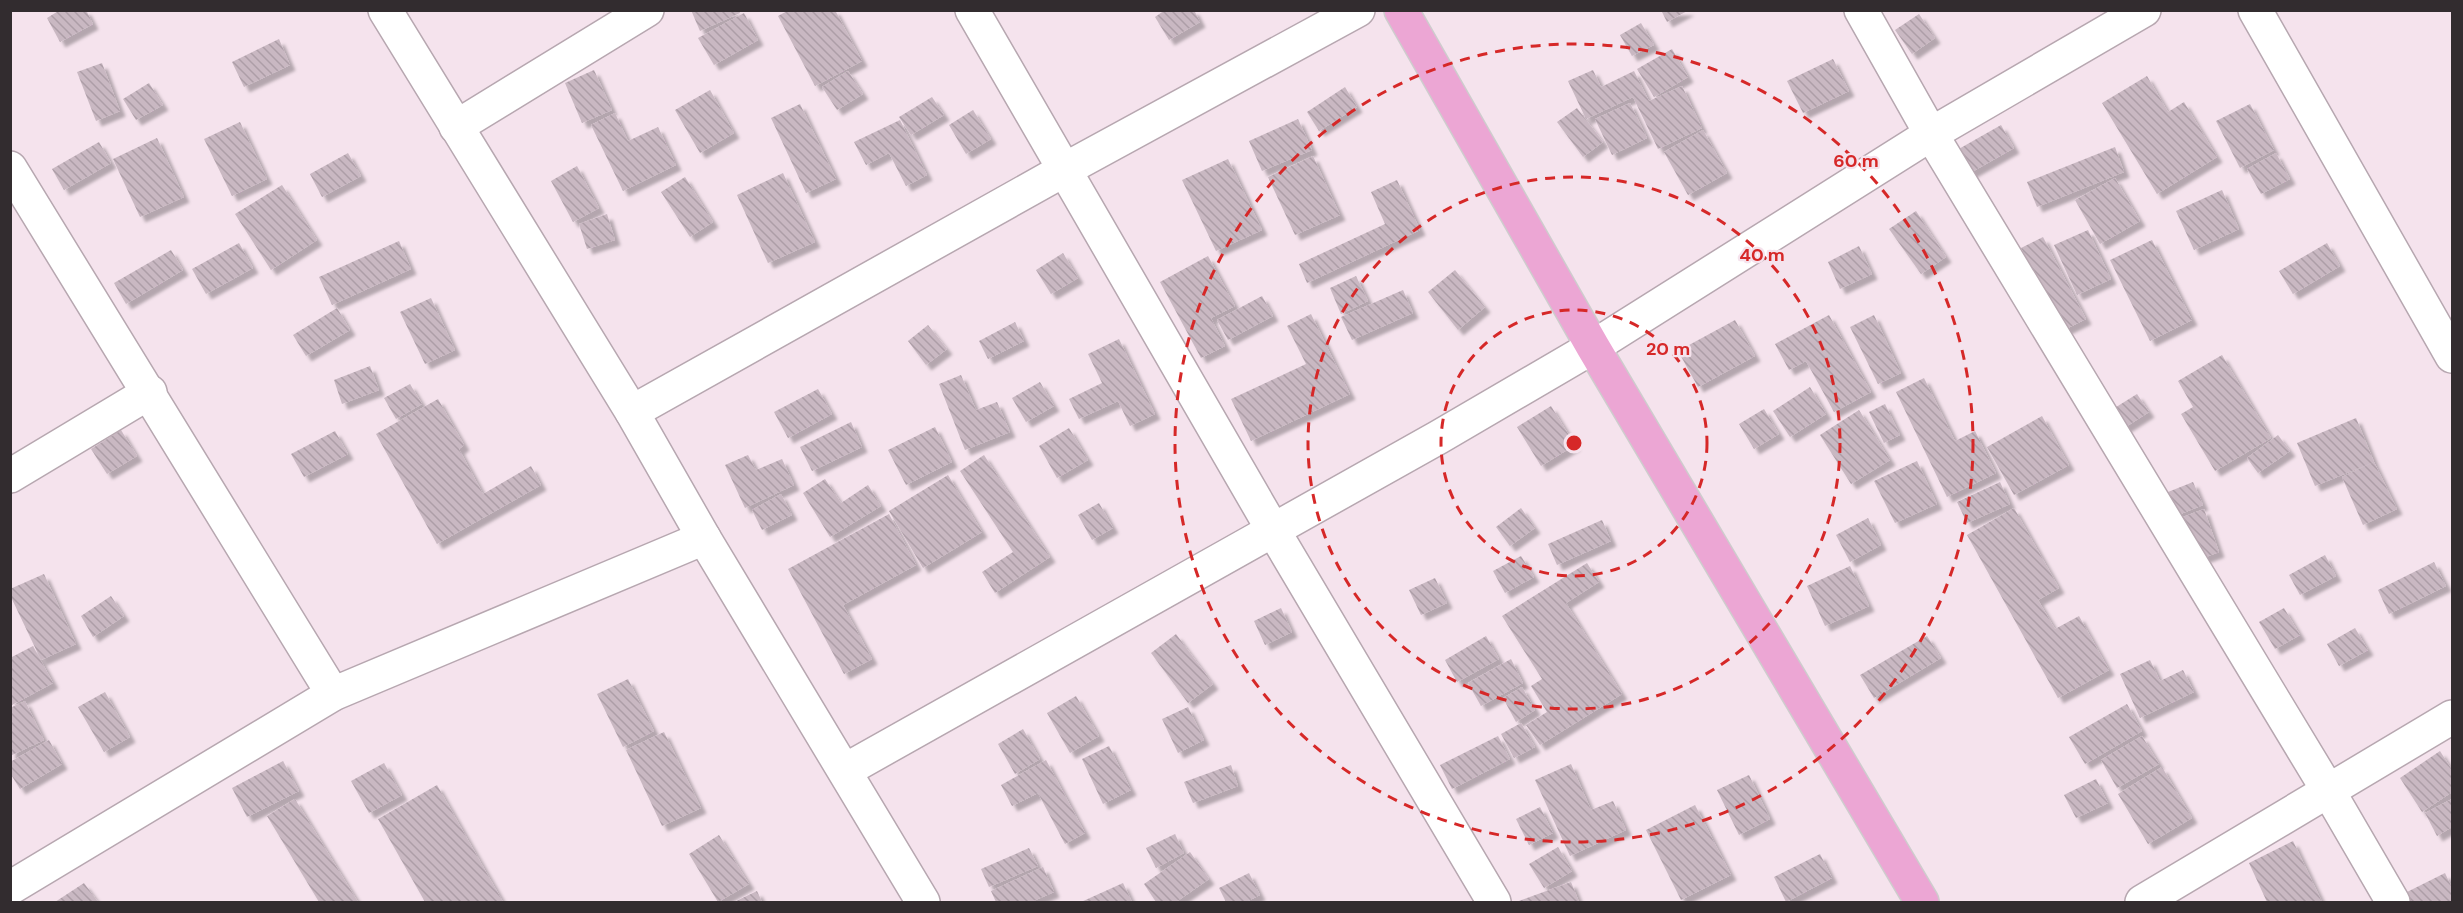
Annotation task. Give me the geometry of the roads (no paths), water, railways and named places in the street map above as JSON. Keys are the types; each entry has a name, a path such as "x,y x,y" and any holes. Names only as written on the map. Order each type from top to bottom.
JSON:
{"main road":[{"path":"1401,10 1593,347 1922,903"}],"street":[{"path":"385,10 632,412 704,538 846,770 923,903"},
{"path":"456,127 647,10"},
{"path":"972,10 1273,530 1494,903"},
{"path":"632,412 1064,170 1358,10"},
{"path":"1861,10 1931,134 2329,792 2393,903"},
{"path":"846,770 1593,347 1931,134 2144,10"},
{"path":"2255,10 2452,356"},
{"path":"10,168 150,392 333,694"},
{"path":"10,476 150,392"},
{"path":"10,888 333,694 704,538"},
{"path":"2142,903 2452,717"}]}
